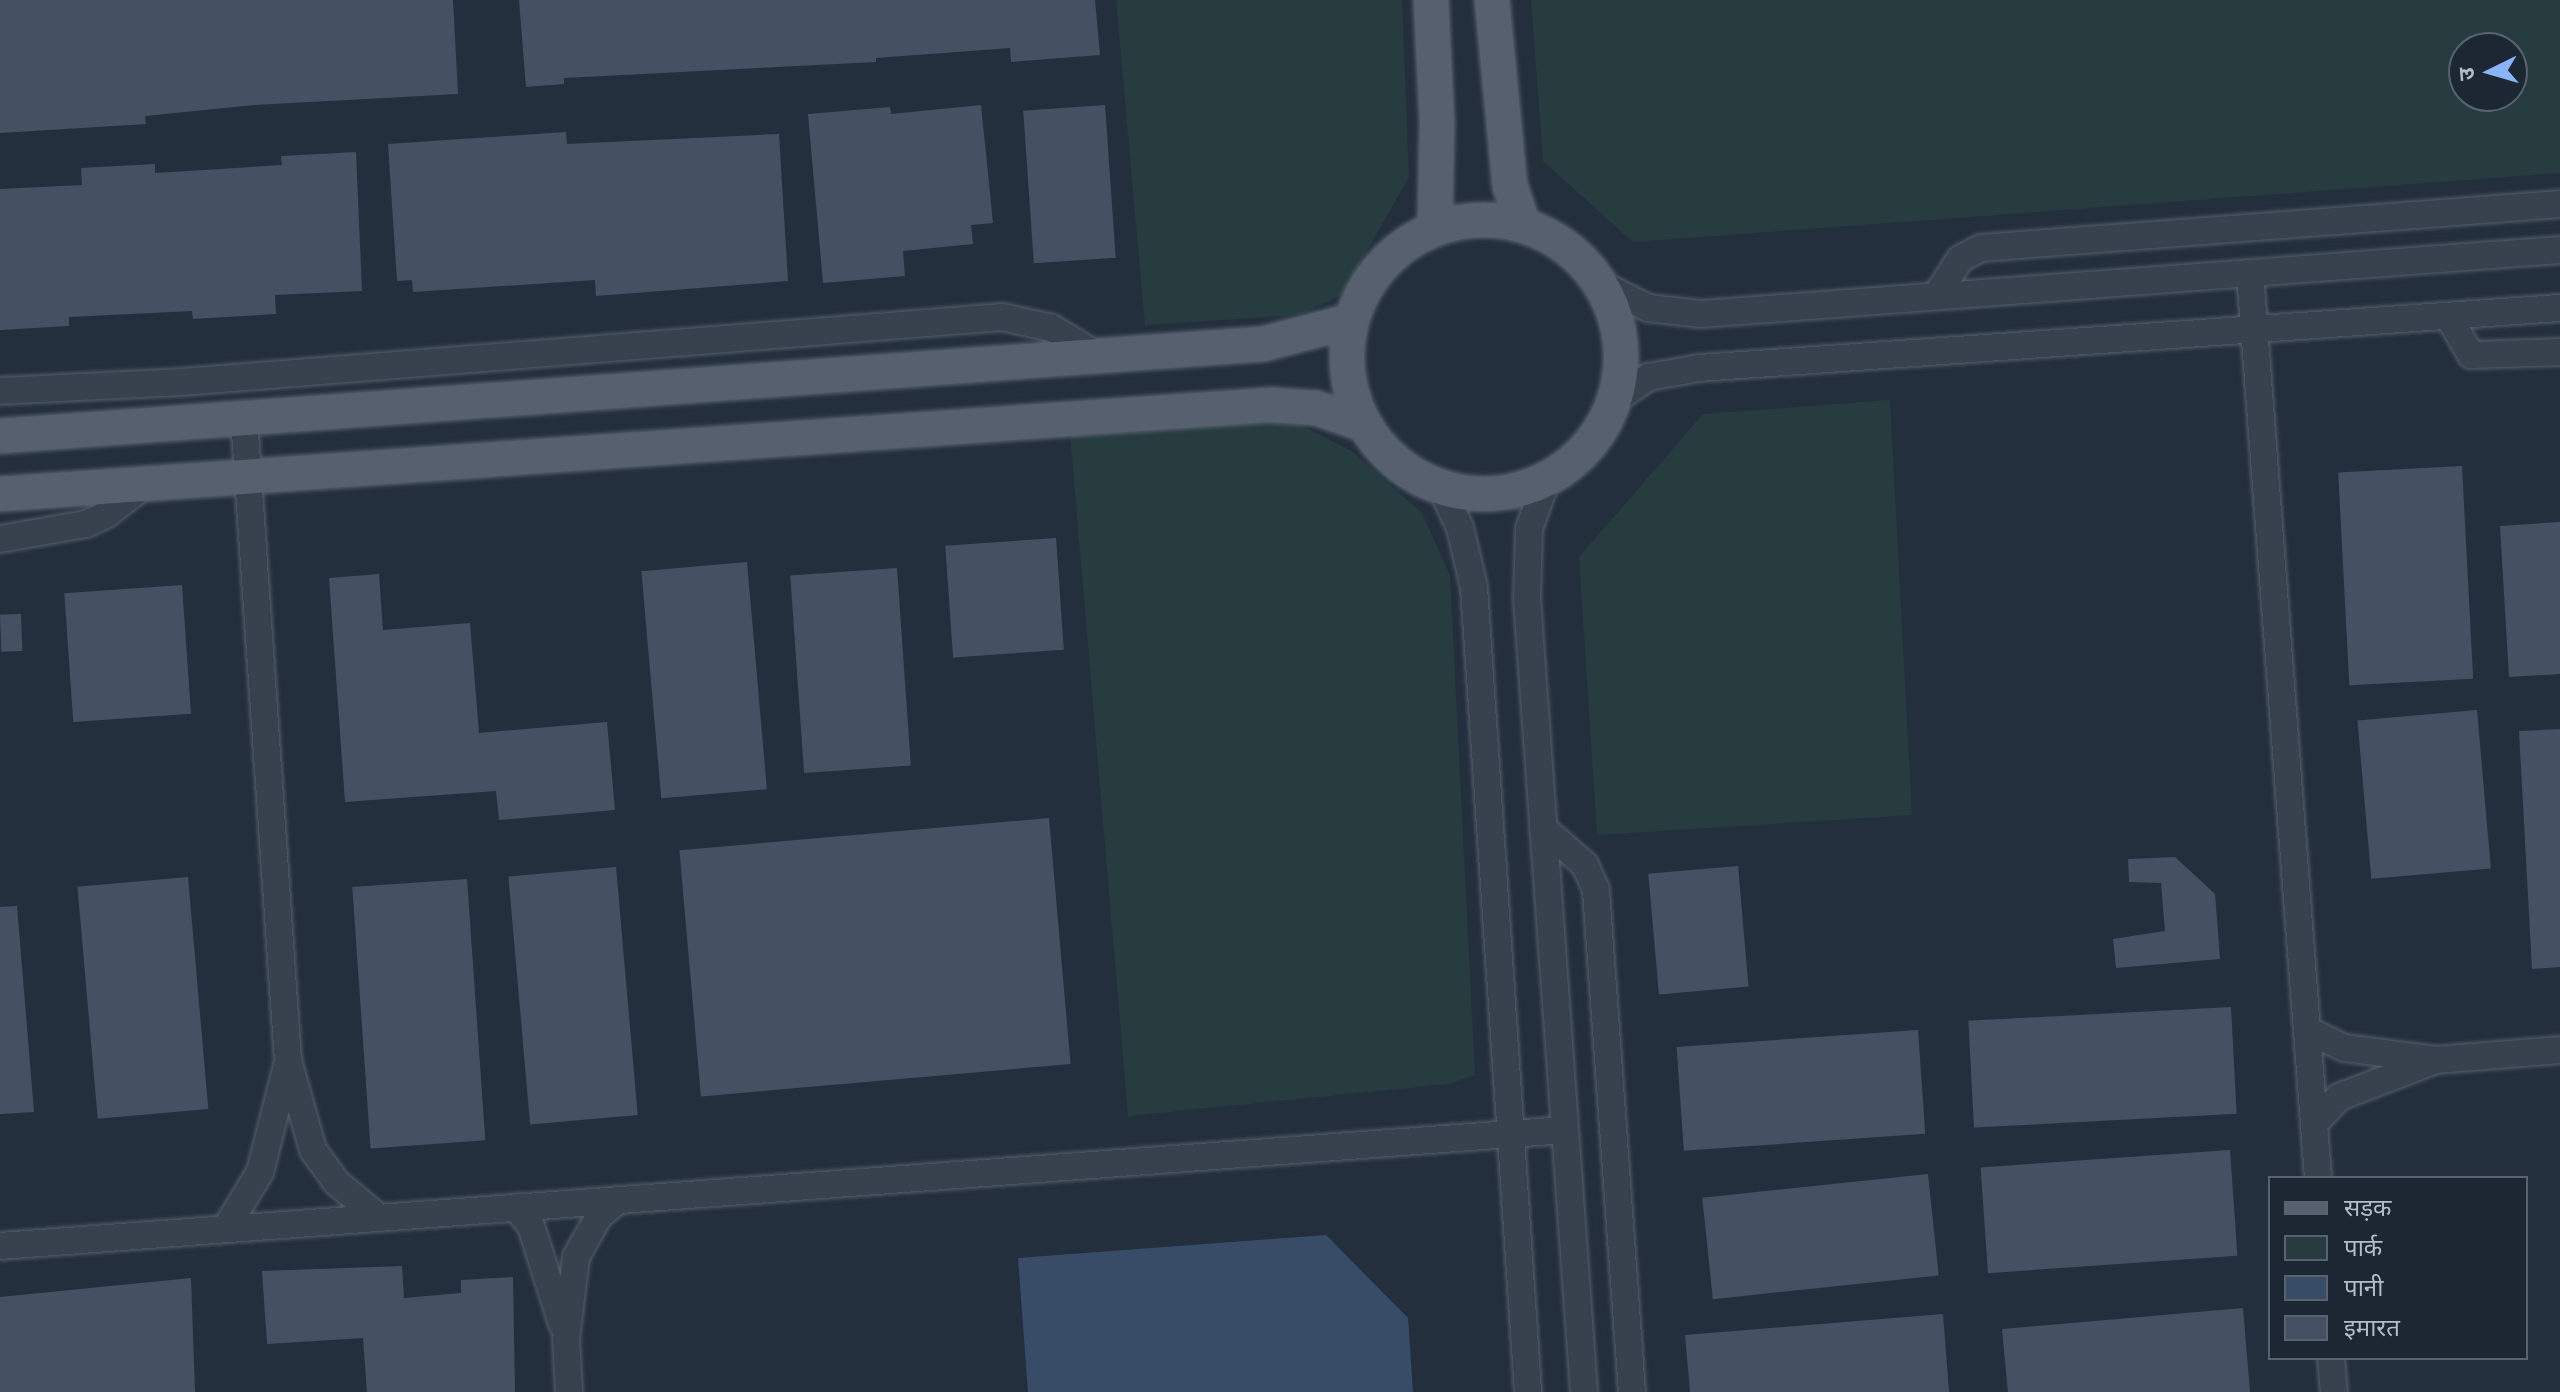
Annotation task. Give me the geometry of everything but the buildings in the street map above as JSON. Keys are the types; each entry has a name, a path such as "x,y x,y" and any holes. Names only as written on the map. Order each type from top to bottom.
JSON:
{"main road":[{"path":"1431,0 1437,122 1435,228"},
{"path":"1492,0 1510,186 1523,224"},
{"path":"1479,219 1523,224 1568,247 1601,284 1621,340 1616,399 1600,433 1576,460 1546,481 1495,496 1442,489 1396,464 1363,424 1347,374 1351,321 1381,264 1435,228 1479,219"},
{"path":"0,436 1263,344 1351,321"},
{"path":"0,494 1271,405 1316,408 1363,424"}],"street":[{"path":"1936,296 1960,259 1981,248 2560,204"},
{"path":"1601,284 1648,308 1701,314 2560,250"},
{"path":"2250,273 2318,1176"},
{"path":"1616,399 1649,377 1699,368 2560,308"},
{"path":"2448,316 2471,355 2560,352"},
{"path":"0,391 182,382 1002,317 1052,328 1098,356"},
{"path":"244,418 288,1061 313,1150 336,1182 378,1217"},
{"path":"1546,481 1529,529 1527,599 1584,1392"},
{"path":"0,539 86,524 147,483"},
{"path":"1442,489 1460,528 1474,587 1528,1392"},
{"path":"1543,828 1585,865 1596,890 1632,1392"},
{"path":"2307,1030 2344,1048 2436,1060 2560,1050"},
{"path":"2314,1124 2339,1097 2436,1060"},
{"path":"226,1228 260,1172 288,1061"},
{"path":"0,1246 1565,1130"},
{"path":"569,1392 566,1339 576,1257 599,1216 618,1200"},
{"path":"516,1207 542,1254 566,1339"},
{"path":"2331,1360 2334,1392"}],"green space":[{"path":"1116,0 1402,0 1409,177 1342,295 1299,315 1145,325"},
{"path":"1531,0 2560,0 2560,173 1633,242 1543,161"},
{"path":"1890,400 1912,815 1597,835 1579,557 1703,414"},
{"path":"1293,421 1353,452 1422,513 1450,575 1475,1075 1448,1084 1128,1116 1070,434"}],"water":[{"path":"1326,1235 1408,1318 1413,1392 1028,1392 1018,1258"}]}
